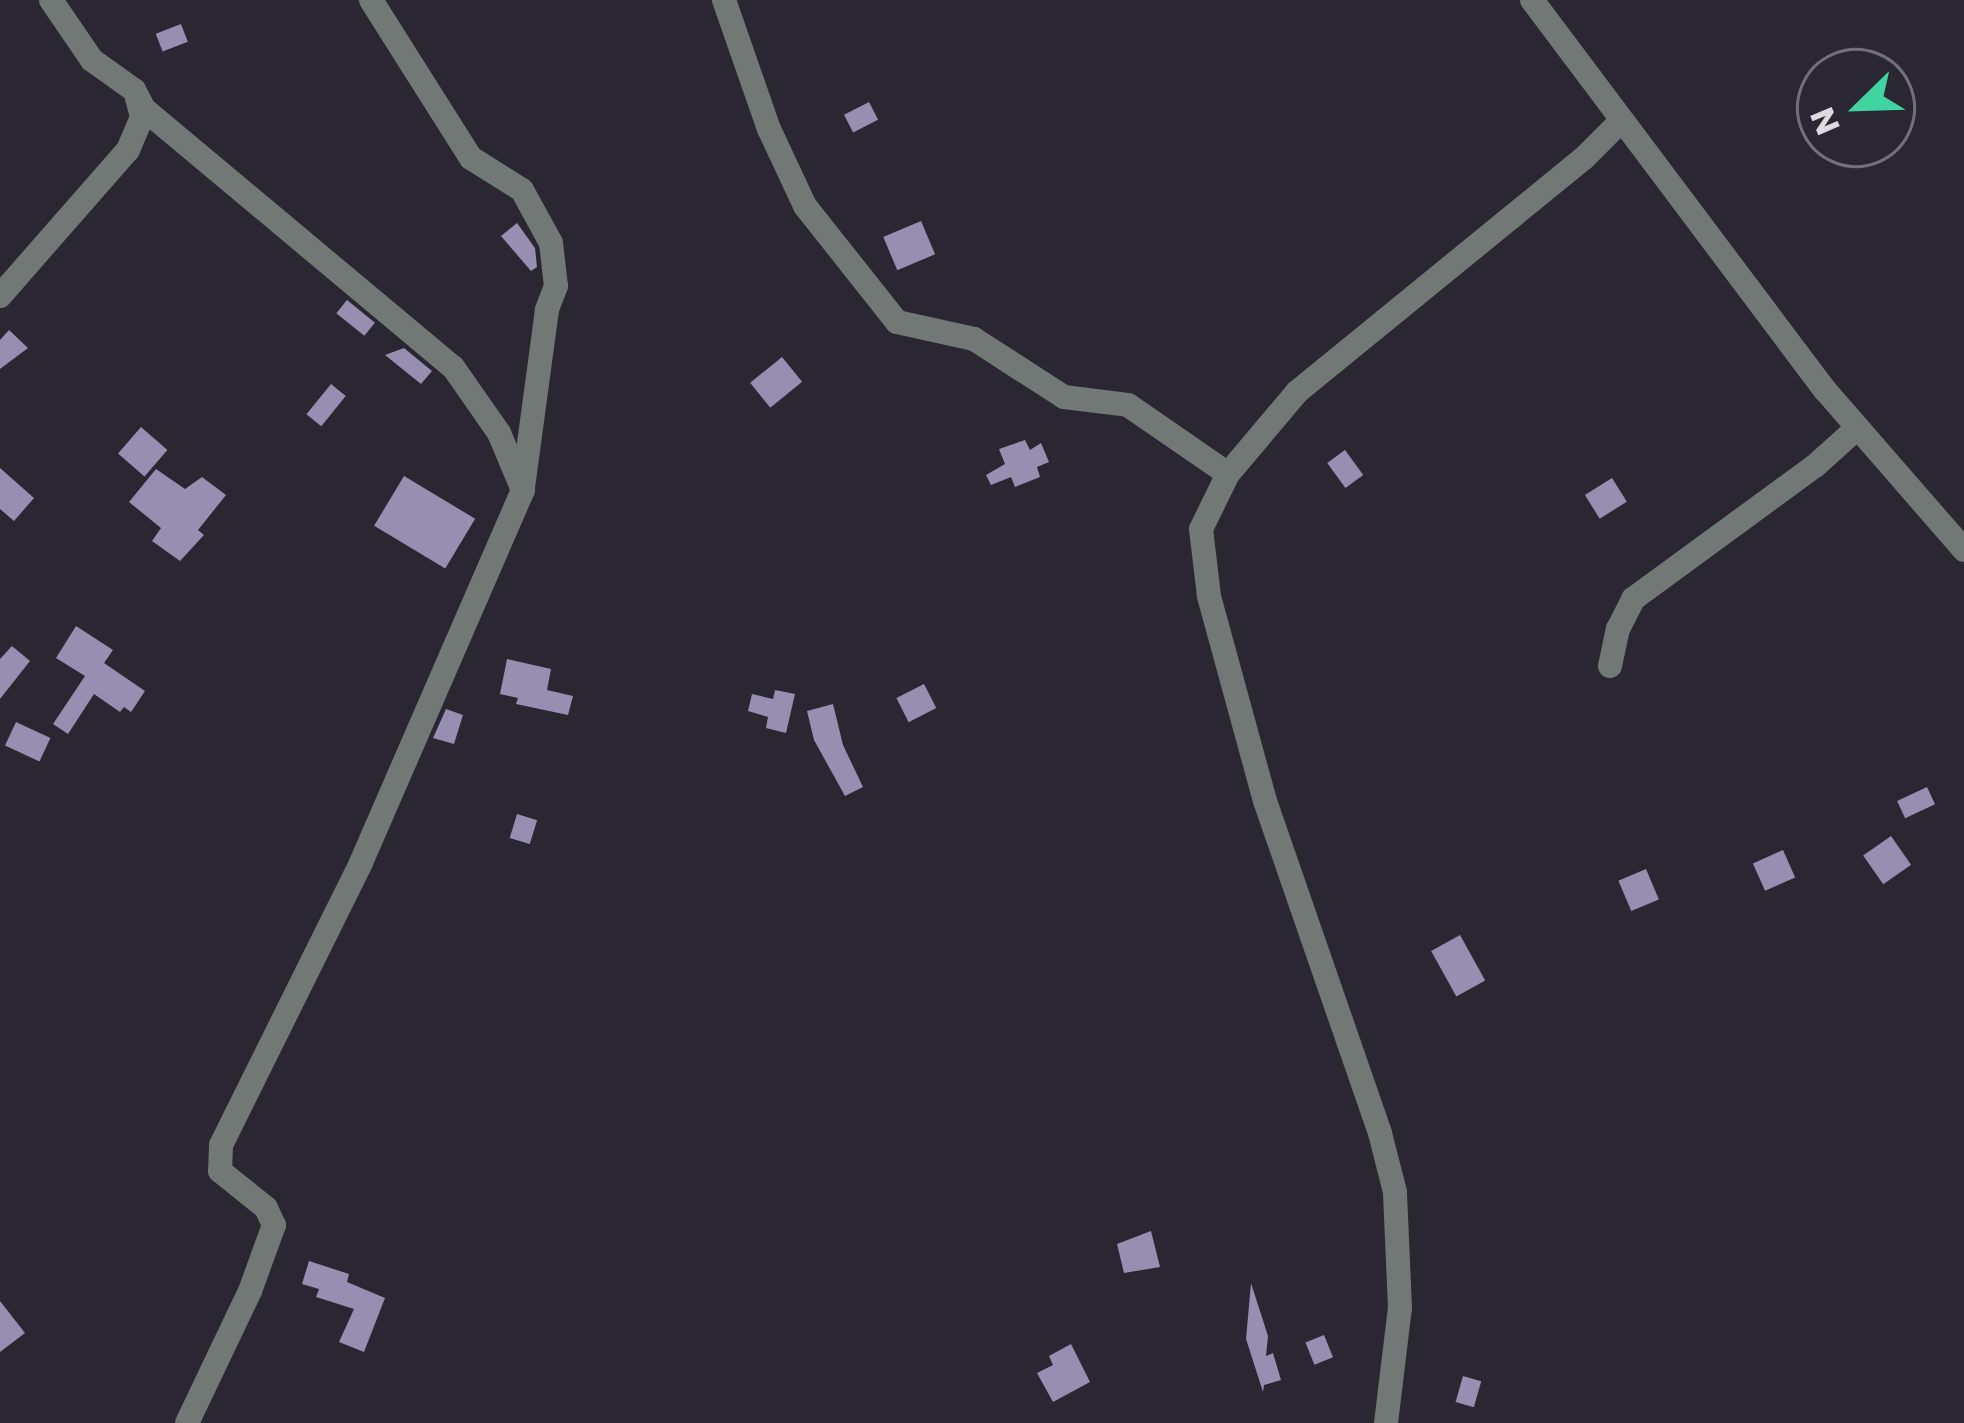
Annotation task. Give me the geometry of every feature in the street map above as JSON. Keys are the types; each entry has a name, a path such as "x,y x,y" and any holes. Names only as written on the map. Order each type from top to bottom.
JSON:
{"street":[{"path":"51,0 92,60 134,90 144,109 453,367 499,434 523,490"},
{"path":"187,1423 250,1291 274,1225 266,1208 220,1171 221,1145 362,863 523,490 547,310 556,286 551,243 522,190 471,158 371,0"},
{"path":"724,0 769,129 805,206 897,322 974,339 1064,397 1128,405 1228,474"},
{"path":"1532,0 1857,428 1964,550"},
{"path":"0,296 128,150 142,117 134,90"},
{"path":"1386,1423 1400,1308 1394,1192 1380,1133 1264,801 1209,596 1201,529 1228,474 1297,392 1584,158 1621,121"},
{"path":"1610,666 1618,628 1633,598 1815,466 1857,428"}],"building":[{"path":"181,24 188,42 163,51 156,34"},
{"path":"869,102 878,120 853,133 844,115"},
{"path":"921,221 935,254 897,270 883,237"},
{"path":"517,223 535,248 537,267 531,271 501,236"},
{"path":"347,300 375,323 364,336 336,313"},
{"path":"9,330 28,348 0,369 0,340"},
{"path":"404,348 432,371 421,384 385,355"},
{"path":"782,357 802,382 770,408 750,383"},
{"path":"331,384 346,396 321,426 306,414"},
{"path":"141,427 167,450 144,476 118,453"},
{"path":"1025,440 1030,450 1041,443 1049,462 1037,467 1040,477 1015,487 1011,477 991,485 986,475 1005,464 999,449"},
{"path":"1345,450 1363,475 1345,488 1327,463"},
{"path":"0,468 34,498 14,521 0,509"},
{"path":"156,469 185,489 202,477 226,495 198,530 204,535 180,561 152,541 161,528 129,502"},
{"path":"404,476 475,519 445,568 374,526"},
{"path":"1612,478 1627,502 1600,519 1585,495"},
{"path":"76,626 113,650 104,663 145,691 131,712 124,707 120,712 94,694 68,734 53,724 85,676 56,658"},
{"path":"12,646 30,661 0,699 0,659"},
{"path":"507,659 551,669 547,690 573,696 568,715 516,704 518,698 500,694"},
{"path":"924,684 936,708 909,722 896,698"},
{"path":"775,690 795,694 786,733 766,728 768,717 748,711 752,694 773,699"},
{"path":"833,704 843,745 863,787 845,796 814,740 807,711"},
{"path":"446,709 463,715 454,744 433,738"},
{"path":"16,722 50,738 39,762 5,746"},
{"path":"1927,787 1935,804 1905,818 1897,801"},
{"path":"517,814 537,820 530,844 510,838"},
{"path":"1891,836 1911,865 1883,884 1863,856"},
{"path":"1783,850 1795,877 1765,891 1753,863"},
{"path":"1646,869 1659,899 1631,911 1618,881"},
{"path":"1460,935 1485,980 1456,996 1431,951"},
{"path":"1151,1231 1160,1267 1124,1273 1117,1244"},
{"path":"309,1261 349,1274 347,1282 385,1298 364,1352 339,1342 354,1309 316,1297 319,1289 302,1284"},
{"path":"1251,1283 1268,1336 1266,1356 1273,1353 1281,1380 1264,1385 1263,1392 1246,1339"},
{"path":"0,1301 25,1333 0,1352"},
{"path":"1324,1335 1333,1357 1314,1365 1305,1342"},
{"path":"1071,1344 1090,1382 1053,1402 1037,1373 1053,1365 1049,1356"},
{"path":"1463,1376 1481,1381 1474,1407 1456,1402"}]}
